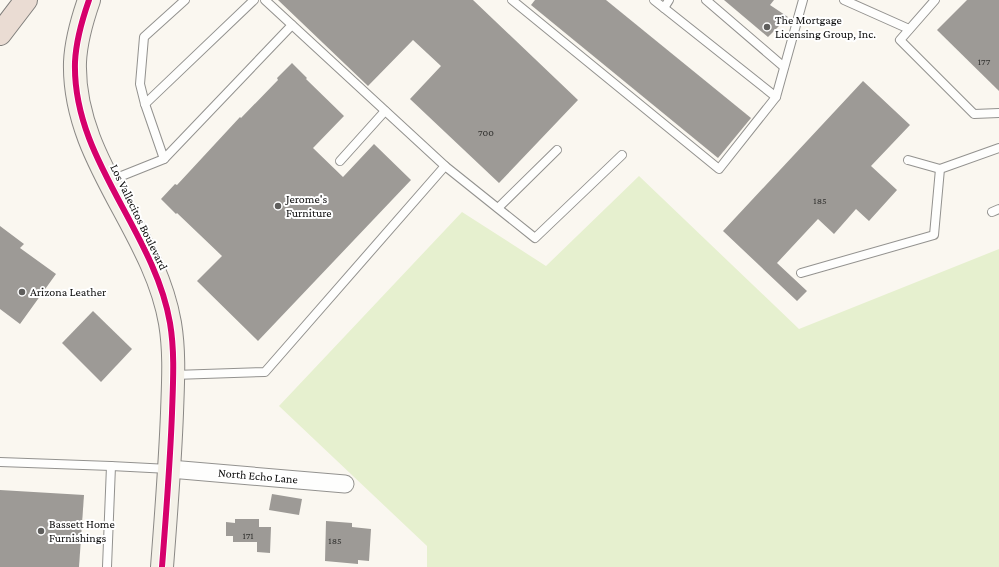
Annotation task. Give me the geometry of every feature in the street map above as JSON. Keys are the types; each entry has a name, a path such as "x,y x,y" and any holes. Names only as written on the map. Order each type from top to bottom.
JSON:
{"highway":[{"path":"0,34 26,0"}],"street":[{"name":"Los Vallecitos Boulevard","path":"89,0 78,33 75,62 77,95 87,134 108,181 135,230 160,285 169,322 174,360 170,469 162,567"},
{"name":"North Echo Lane","path":"170,469 345,484"}],"lane":[{"path":"164,159 145,104 140,84 144,37 185,0"},
{"path":"145,104 254,0"},
{"path":"265,0 445,166 535,238 622,155"},
{"path":"654,0 776,97"},
{"path":"664,8 670,0"},
{"path":"706,0 784,67"},
{"path":"517,2 719,169 776,97 803,0"},
{"path":"844,0 909,29"},
{"path":"935,0 900,40 974,114 999,113"},
{"path":"108,181 164,159 292,25"},
{"path":"340,162 385,111"},
{"path":"908,160 940,169 999,148"},
{"path":"498,208 557,150"},
{"path":"173,375 265,372 445,166"},
{"path":"801,273 934,235 940,169"},
{"path":"0,462 170,469"},
{"path":"107,567 111,466"}],"green space":[{"path":"639,176 799,329 999,249 999,567 427,567 427,546 279,406 462,212 546,266"}],"building":[{"path":"278,0 473,0 578,100 499,183 410,99 441,66 413,40 368,86"},
{"path":"535,0 606,0 751,118 718,158 531,5"},
{"name":"The Mortgage Licensing Group, Inc.","path":"724,0 774,0 770,5 788,17 768,37"},
{"path":"967,0 999,0 999,91 937,30"},
{"name":"Jerome's Furniture","path":"292,63 307,78 306,79 344,116 313,148 343,177 374,144 411,180 258,341 197,281 222,256 161,199 175,184 177,185 240,117 241,118 278,80 277,78"},
{"path":"863,81 910,125 871,166 897,190 869,221 856,209 834,234 818,219 777,263 807,291 797,301 723,231"},
{"name":"Arizona Leather","path":"0,226 24,244 20,248 56,274 20,324 0,309"},
{"path":"93,311 132,349 101,382 62,343"},
{"name":"Bassett Home Furnishings","path":"0,490 84,495 79,567 0,567"},
{"path":"272,494 302,499 299,515 269,510"},
{"path":"235,519 259,519 259,527 271,527 270,553 257,552 257,542 233,542 233,536 226,536 226,522 235,523"},
{"path":"326,521 352,523 352,527 371,529 369,561 358,560 358,564 325,561"}],"cycle path":[{"path":"89,0 80,30 75,62 78,97 86,131 115,194 148,257 161,289 172,334 172,413 162,567"}],"place":[{"name":"The Mortgage Licensing Group, Inc.","path":"767,27"},
{"name":"Jerome's Furniture","path":"278,206"},
{"name":"Arizona Leather","path":"22,292"},
{"name":"Bassett Home Furnishings","path":"41,531"}]}
